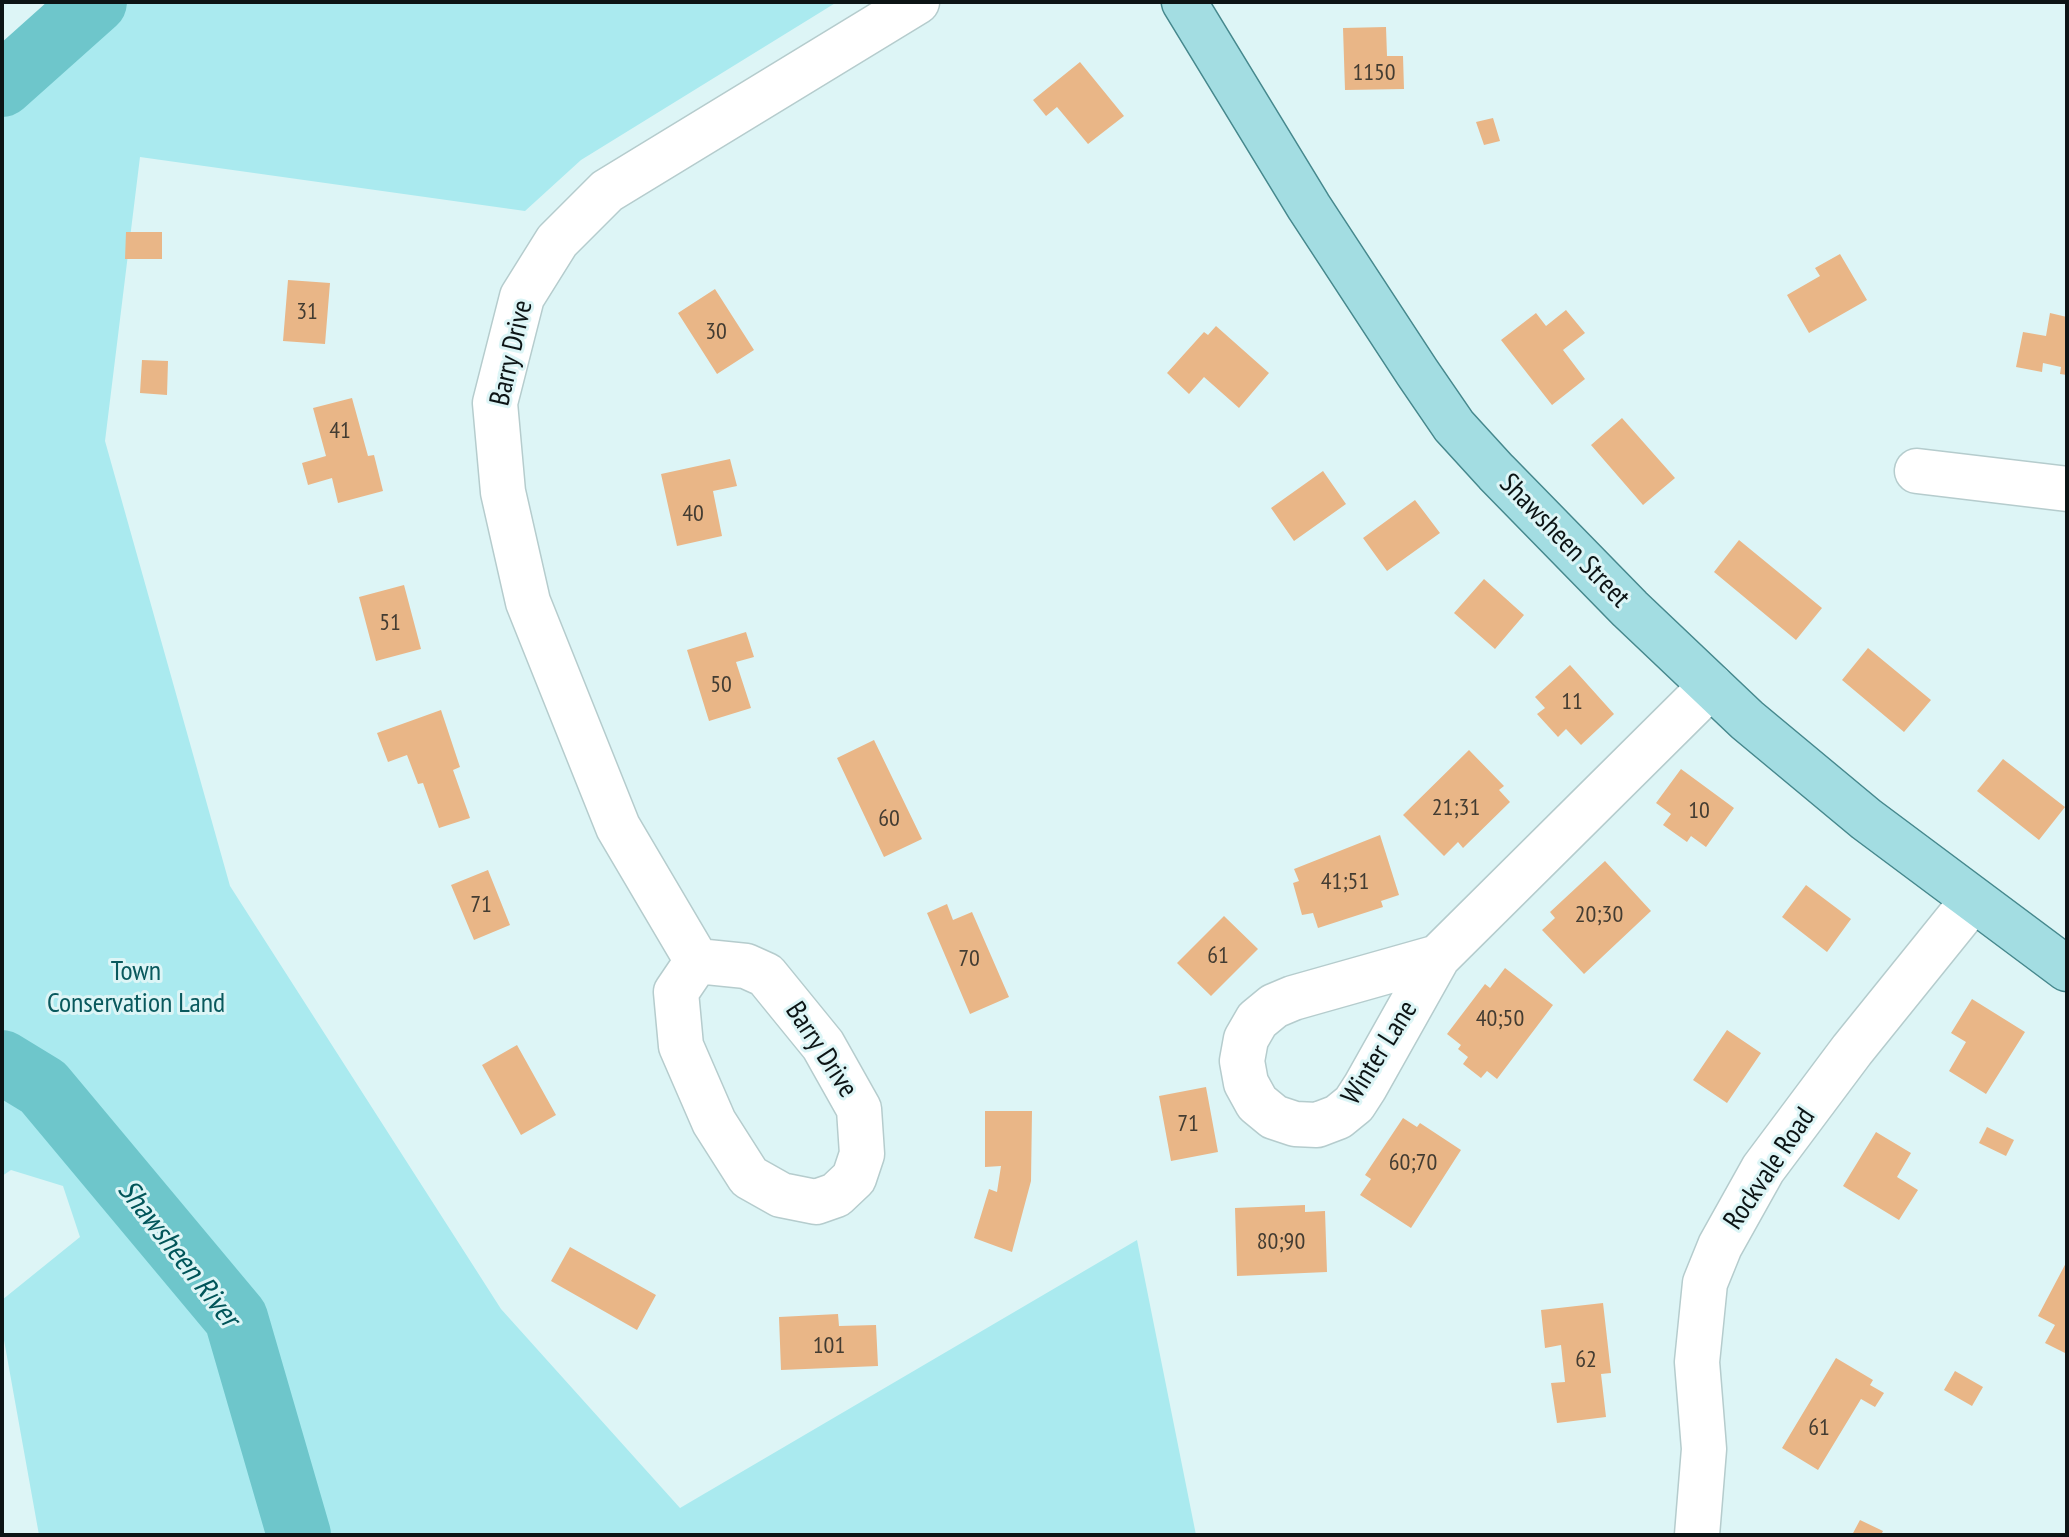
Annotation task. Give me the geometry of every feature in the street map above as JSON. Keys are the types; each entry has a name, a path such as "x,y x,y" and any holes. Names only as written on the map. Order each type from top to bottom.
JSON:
{"main road":[{"name":"Shawsheen Street","path":"1184,2 1309,207 1454,426 1630,609 1711,686 1866,819 2067,969"}],"street":[{"name":"Barry Drive","path":"697,961 618,827 528,602 503,492 495,403 522,297 557,241 607,191 917,2"},
{"path":"1917,471 2067,489"},
{"name":"Winter Lane","path":"1438,957 1274,1006 1251,1030 1242,1061 1246,1083 1257,1103 1274,1117 1295,1124 1317,1125 1338,1117 1354,1104 1438,957 1711,686"},
{"name":"Rockvale Road","path":"1697,1535 1704,1449 1697,1362 1705,1283 1720,1246 1763,1169 1852,1050 1973,900"},
{"name":"Barry Drive","path":"697,961 746,966 766,975 823,1045 859,1109 862,1154 854,1178 836,1195 816,1202 793,1197 749,1177 714,1122 681,1046 676,992 697,961"}],"green space":[{"name":"Town Conservation Land","path":"64,2 837,2 581,160 525,211 140,157 105,441 230,886 501,1309 680,1508 1137,1240 1196,1535 39,1535 2,1329 2,1300 80,1237 63,1186 11,1170 2,1176 2,76 36,53"}],"building":[{"path":"1386,27 1387,56 1403,56 1404,89 1345,90 1343,28"},
{"path":"1080,62 1124,116 1088,144 1057,107 1046,116 1033,100"},
{"path":"1493,118 1500,141 1484,145 1476,122"},
{"path":"126,232 162,232 162,259 125,259"},
{"path":"1840,254 1867,300 1809,333 1787,295 1820,276 1815,268"},
{"path":"288,280 330,283 325,344 283,341"},
{"path":"715,289 754,350 717,374 678,313"},
{"path":"1566,310 1585,333 1563,350 1585,379 1552,405 1501,340 1536,313 1546,326"},
{"path":"2050,313 2067,317 2067,375 2060,374 2061,367 2043,363 2042,372 2016,367 2023,332 2046,336"},
{"path":"1216,326 1269,373 1239,408 1204,377 1189,394 1167,373 1204,332 1208,335"},
{"path":"142,360 168,361 167,395 140,393"},
{"path":"352,398 368,456 374,455 383,491 338,503 332,478 308,485 302,463 326,456 313,408"},
{"path":"1622,418 1675,478 1643,505 1591,445"},
{"path":"730,459 737,486 713,491 722,536 677,546 661,474"},
{"path":"1323,471 1346,504 1294,541 1271,508"},
{"path":"1415,500 1440,533 1387,571 1363,538"},
{"path":"1739,540 1822,608 1796,640 1714,572"},
{"path":"1484,579 1524,615 1495,649 1454,613"},
{"path":"404,585 421,649 376,661 359,597"},
{"path":"746,632 754,657 736,662 751,708 709,721 687,650"},
{"path":"1868,648 1931,700 1904,732 1842,680"},
{"path":"1570,665 1614,714 1581,745 1566,729 1558,737 1537,714 1545,708 1535,697"},
{"path":"441,710 460,767 453,770 470,818 439,828 423,783 418,784 407,755 388,762 377,733"},
{"path":"874,740 922,839 884,857 837,758"},
{"path":"1469,750 1504,786 1499,790 1510,802 1463,848 1458,842 1444,856 1403,815"},
{"path":"2003,759 2065,807 2039,840 1977,791"},
{"path":"1681,769 1734,808 1706,847 1691,836 1687,842 1663,825 1671,814 1656,803"},
{"path":"1380,835 1399,895 1381,901 1383,907 1318,928 1313,913 1302,915 1293,883 1299,881 1294,869"},
{"path":"1605,861 1651,911 1584,974 1542,930 1555,918 1550,912"},
{"path":"488,870 510,925 474,940 451,885"},
{"path":"1806,885 1851,919 1827,952 1782,917"},
{"path":"947,904 953,920 972,912 1009,997 970,1014 927,913"},
{"path":"1224,916 1258,949 1211,996 1177,963"},
{"path":"1505,968 1553,1005 1497,1079 1487,1071 1481,1078 1463,1064 1468,1057 1458,1049 1461,1045 1447,1034 1485,984 1490,988"},
{"path":"1972,999 2025,1032 1986,1094 1949,1071 1966,1042 1951,1033"},
{"path":"1727,1030 1761,1053 1727,1103 1693,1080"},
{"path":"517,1045 556,1115 521,1135 482,1065"},
{"path":"1206,1087 1218,1152 1171,1161 1159,1096"},
{"path":"985,1111 1032,1111 1031,1181 1012,1252 974,1238 989,1189 997,1192 1001,1166 985,1167"},
{"path":"1403,1118 1417,1127 1420,1123 1461,1150 1411,1228 1360,1195 1371,1179 1365,1175"},
{"path":"1987,1127 2014,1140 2006,1156 1979,1143"},
{"path":"1876,1132 1911,1153 1897,1177 1918,1190 1899,1220 1843,1186"},
{"path":"1305,1205 1305,1212 1325,1211 1327,1272 1237,1276 1235,1208"},
{"path":"570,1247 656,1295 637,1330 551,1281"},
{"path":"2067,1261 2065,1353 2045,1343 2055,1325 2038,1316"},
{"path":"1603,1303 1611,1373 1601,1374 1606,1417 1557,1423 1551,1383 1565,1382 1561,1345 1545,1348 1541,1310"},
{"path":"838,1314 839,1326 876,1325 878,1366 781,1370 779,1317"},
{"path":"1836,1358 1873,1380 1870,1385 1884,1393 1875,1407 1861,1399 1818,1470 1782,1448"},
{"path":"1955,1371 1983,1387 1972,1406 1944,1390"},
{"path":"1860,1520 1883,1531 1881,1535 1852,1535"}],"waterway":[{"name":"Shawsheen River","path":"2,85 95,2"},
{"name":"Shawsheen River","path":"2,1062 43,1087 236,1318 299,1535"}]}
